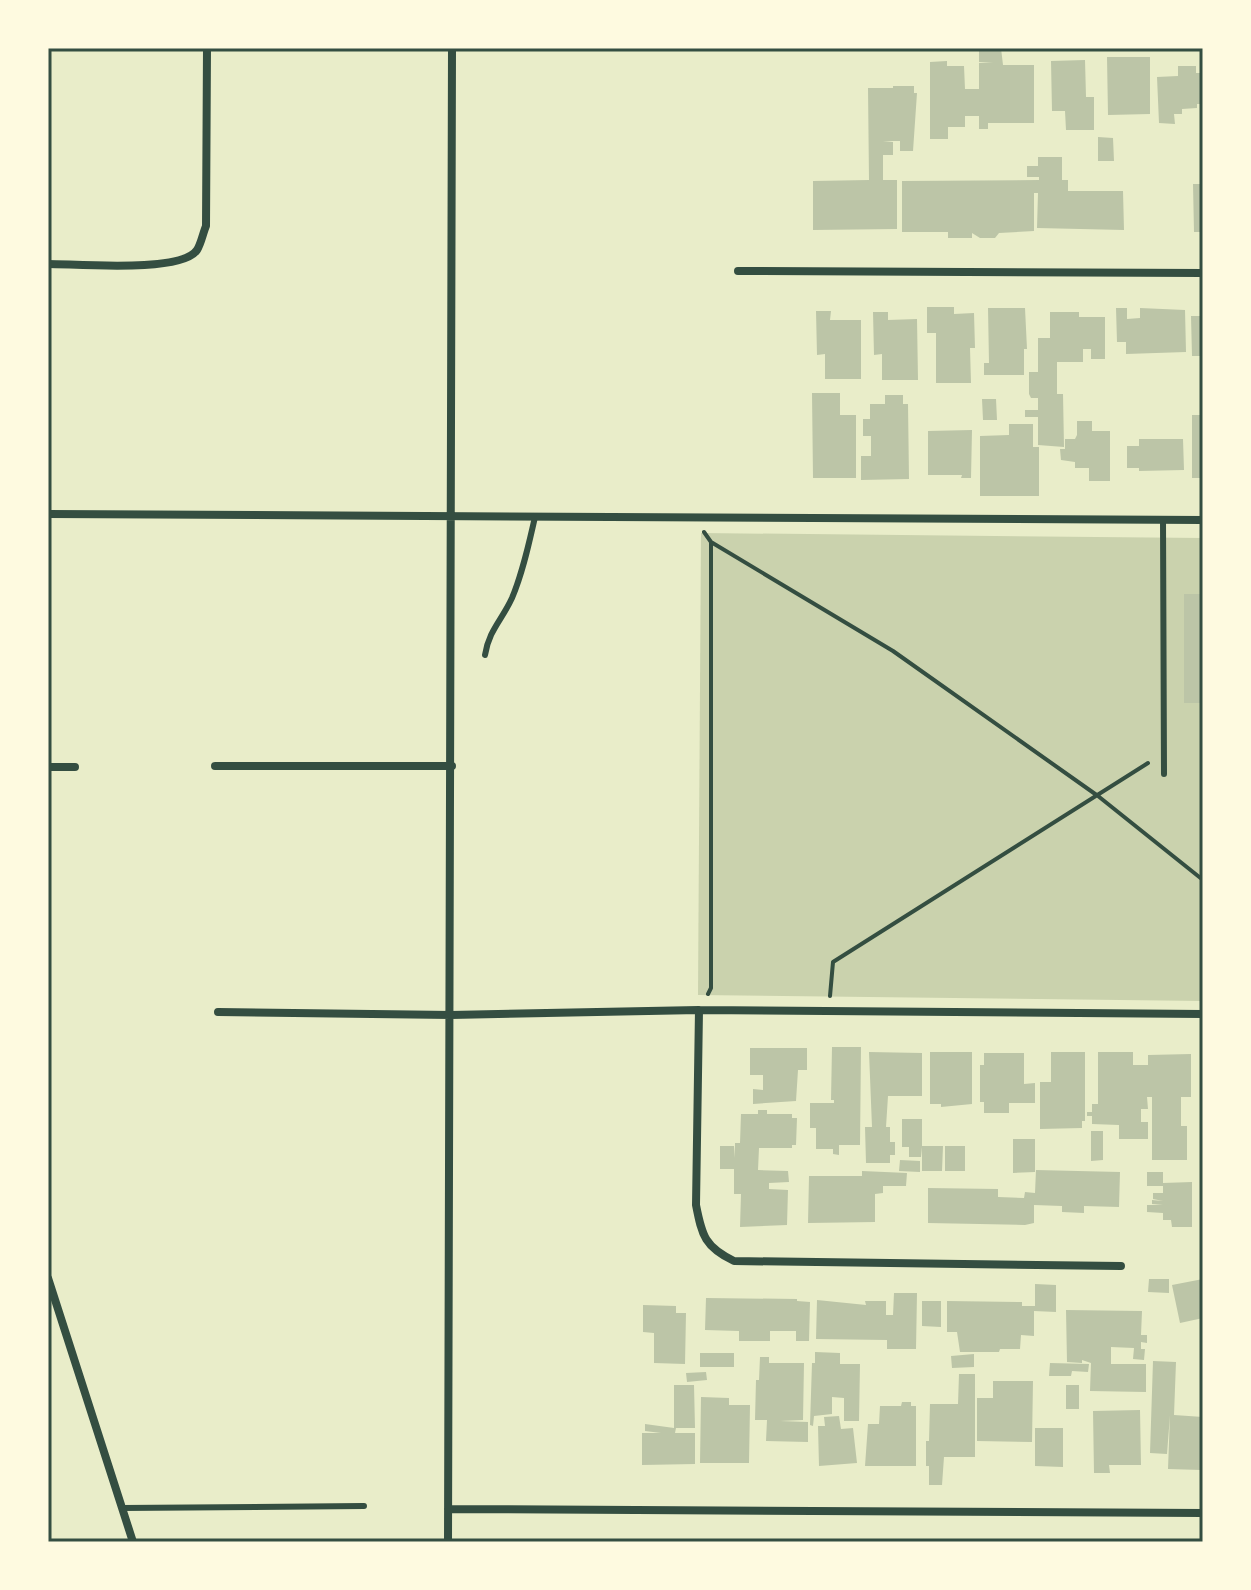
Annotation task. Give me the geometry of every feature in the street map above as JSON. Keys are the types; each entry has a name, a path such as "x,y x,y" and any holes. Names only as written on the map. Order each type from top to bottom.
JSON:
{"street":[{"path":"48,264 158,265 181,263 197,252 206,226 207,48"},
{"path":"448,1542 452,48"},
{"path":"738,271 1203,273"},
{"path":"48,514 1203,520"},
{"path":"215,766 452,766"},
{"path":"48,767 75,767"},
{"path":"699,1010 696,1205 701,1234 716,1252 734,1261 1121,1266"},
{"path":"218,1012 451,1015 699,1010 1203,1014"},
{"path":"48,1278 133,1542"},
{"path":"448,1509 1203,1513"}],"lane":[{"path":"485,655 492,628 501,620 513,596 535,517"},
{"path":"1163,520 1164,774"},
{"path":"122,1508 364,1506"}],"path":[{"path":"694,517 711,542 893,651 1098,796 1203,880"},
{"path":"699,1010 711,988 711,542"},
{"path":"829,1011 833,962 1164,752"}],"green space":[{"path":"701,533 1203,538 1203,1001 698,995"}],"building":[{"path":"979,48 1001,48 1003,65 1034,65 1034,123 988,123 988,129 979,129 979,116 965,116 965,127 948,127 948,139 930,139 930,62 947,61 947,66 964,66 965,89 979,89 979,63 993,63 979,62"},
{"path":"1107,57 1150,57 1150,114 1108,115"},
{"path":"1085,60 1086,97 1094,97 1094,130 1066,130 1065,111 1052,111 1051,61"},
{"path":"1178,66 1196,66 1196,73 1203,73 1203,104 1197,104 1197,108 1182,109 1182,114 1174,114 1175,124 1159,123 1157,77 1178,76"},
{"path":"914,86 914,93 917,93 913,151 900,151 900,141 883,141 893,142 893,155 883,155 883,180 897,180 897,229 813,230 813,181 869,180 868,88"},
{"path":"1098,137 1113,138 1114,161 1098,161"},
{"path":"1038,157 1062,157 1062,180 1068,180 1068,191 1123,191 1124,230 1037,228 1038,193 1034,193 1034,231 999,233 995,238 980,238 972,233 972,238 948,238 948,232 902,232 902,181 1039,180 1039,177 1027,177 1027,166 1038,166"},
{"path":"1193,184 1203,184 1203,232 1194,232"},
{"path":"927,307 954,307 954,314 974,313 975,348 970,348 971,383 936,383 936,333 927,333"},
{"path":"988,308 1025,308 1027,349 1024,349 1024,375 984,375 984,363 989,363"},
{"path":"1116,308 1127,308 1127,319 1140,318 1140,308 1185,310 1186,352 1126,354 1126,342 1117,342"},
{"path":"816,311 831,311 830,320 861,320 861,379 825,379 825,354 817,355"},
{"path":"873,312 888,312 888,320 917,319 918,380 882,380 882,354 874,355"},
{"path":"1050,312 1079,312 1079,317 1105,317 1105,359 1091,359 1091,349 1083,349 1083,362 1057,362 1057,394 1063,394 1064,447 1038,445 1038,417 1025,417 1025,410 1038,410 1038,398 1031,398 1029,394 1029,372 1038,372 1038,338 1050,338"},
{"path":"1191,316 1203,316 1203,356 1192,356"},
{"path":"812,393 840,393 840,415 856,415 856,478 813,478"},
{"path":"885,395 903,395 903,404 908,404 909,479 861,480 861,456 871,456 871,436 863,436 863,419 870,419 870,404 885,404"},
{"path":"982,399 996,399 997,420 983,420"},
{"path":"1192,415 1203,415 1203,478 1192,478"},
{"path":"1077,421 1092,421 1092,431 1110,431 1110,481 1089,481 1089,468 1075,468 1075,462 1061,460 1060,449 1065,449 1065,439 1075,439 1077,435"},
{"path":"1009,424 1033,424 1033,447 1039,447 1039,496 980,496 980,436 1009,435"},
{"path":"972,430 971,478 928,475 928,431"},
{"path":"1139,439 1183,439 1184,470 1139,471 1139,468 1127,468 1127,446 1139,446"},
{"path":"1184,594 1203,594 1203,703 1184,703"},
{"path":"832,1047 861,1047 860,1145 839,1145 839,1155 833,1154 833,1149 816,1149 816,1128 810,1128 810,1103 834,1103 831,1100"},
{"path":"750,1048 807,1048 807,1070 798,1070 796,1101 753,1104 753,1089 763,1090 763,1075 750,1075"},
{"path":"869,1052 922,1053 922,1096 888,1096 886,1127 890,1127 890,1142 895,1142 895,1155 890,1155 890,1163 866,1163 865,1127 872,1127"},
{"path":"930,1052 972,1052 972,1104 941,1107 941,1104 930,1104"},
{"path":"1051,1052 1085,1052 1085,1121 1082,1121 1082,1128 1040,1129 1040,1082 1051,1082"},
{"path":"1098,1052 1133,1052 1133,1065 1148,1065 1148,1055 1191,1054 1191,1097 1181,1097 1181,1126 1187,1126 1187,1160 1152,1160 1152,1097 1147,1097 1148,1109 1141,1109 1141,1122 1148,1122 1148,1139 1119,1139 1119,1125 1092,1124 1092,1116 1087,1116 1087,1112 1092,1112 1092,1104 1098,1104"},
{"path":"984,1053 1024,1053 1024,1084 1035,1083 1035,1103 1009,1103 1009,1113 984,1113 984,1102 980,1102 980,1065 984,1065"},
{"path":"758,1110 767,1110 767,1114 792,1114 792,1118 797,1118 796,1145 792,1148 759,1148 758,1170 788,1171 789,1182 769,1183 769,1189 788,1190 787,1225 740,1227 741,1194 734,1194 734,1169 720,1169 720,1146 734,1146 735,1158 735,1143 740,1143 741,1114 758,1114"},
{"path":"902,1119 922,1119 922,1146 943,1146 942,1171 922,1171 922,1147 921,1157 909,1157 909,1147 902,1147"},
{"path":"1091,1131 1103,1131 1103,1160 1091,1161"},
{"path":"1013,1139 1035,1139 1035,1172 1013,1173"},
{"path":"945,1146 965,1146 965,1171 945,1171"},
{"path":"900,1160 920,1161 920,1172 899,1171"},
{"path":"1036,1170 1120,1172 1119,1207 1084,1206 1084,1213 1062,1212 1062,1206 1034,1205 1034,1223 1025,1225 928,1223 928,1188 998,1189 998,1197 1024,1198 1025,1192 1035,1193"},
{"path":"862,1171 907,1173 906,1186 883,1186 883,1193 875,1194 875,1222 808,1223 809,1176 862,1176"},
{"path":"1147,1172 1163,1172 1163,1183 1192,1182 1192,1227 1172,1227 1171,1220 1163,1220 1163,1213 1147,1212 1147,1205 1163,1205 1152,1204 1152,1200 1163,1201 1153,1199 1153,1193 1163,1193 1163,1186 1147,1186"},
{"path":"1149,1279 1169,1279 1169,1293 1148,1292"},
{"path":"1203,1279 1203,1318 1180,1323 1172,1285"},
{"path":"1035,1284 1056,1285 1056,1312 1034,1311 1034,1336 1021,1335 1020,1349 960,1352 957,1332 947,1332 947,1301 1022,1302 1022,1306 1035,1306"},
{"path":"894,1293 917,1293 916,1349 887,1349 887,1340 816,1339 817,1300 866,1305 865,1301 886,1301 886,1315 893,1315"},
{"path":"706,1298 797,1299 810,1302 809,1341 796,1341 796,1331 770,1331 770,1341 739,1341 739,1331 705,1330"},
{"path":"922,1301 941,1301 941,1327 922,1326"},
{"path":"643,1305 676,1306 676,1313 686,1313 685,1364 654,1363 654,1333 643,1332"},
{"path":"1066,1310 1142,1311 1141,1335 1147,1335 1147,1343 1141,1342 1141,1349 1145,1349 1144,1360 1133,1359 1134,1348 1111,1347 1111,1364 1146,1364 1146,1392 1090,1391 1091,1363 1082,1360 1082,1363 1067,1362"},
{"path":"815,1352 840,1353 840,1364 860,1364 859,1421 844,1421 844,1398 832,1397 832,1414 814,1416 813,1426 810,1425"},
{"path":"700,1353 734,1353 734,1367 700,1367"},
{"path":"974,1354 974,1367 952,1368 951,1356"},
{"path":"760,1357 769,1357 769,1363 804,1363 803,1420 780,1421 808,1422 808,1442 766,1441 767,1420 755,1420"},
{"path":"1153,1361 1176,1362 1174,1415 1203,1417 1201,1470 1168,1469 1170,1415 1167,1454 1150,1453"},
{"path":"1050,1363 1089,1364 1088,1372 1072,1371 1071,1376 1049,1376"},
{"path":"706,1372 707,1380 687,1382 686,1373"},
{"path":"959,1374 975,1374 975,1457 944,1457 942,1485 929,1485 926,1441 929,1441 930,1404 958,1404"},
{"path":"993,1381 1033,1381 1032,1442 977,1441 977,1398 993,1398"},
{"path":"674,1385 694,1385 695,1428 676,1428 675,1433 695,1433 695,1464 642,1465 642,1433 661,1433 645,1431 645,1424 674,1428"},
{"path":"1066,1385 1079,1385 1079,1409 1066,1409"},
{"path":"701,1397 729,1398 729,1405 750,1405 749,1463 700,1463"},
{"path":"902,1402 911,1402 911,1406 916,1406 916,1466 865,1466 868,1424 879,1424 880,1406 901,1406"},
{"path":"1140,1410 1141,1465 1109,1465 1110,1473 1094,1473 1093,1411"},
{"path":"839,1416 841,1429 853,1428 857,1463 819,1466 818,1426 825,1426 824,1417"},
{"path":"1035,1428 1063,1428 1063,1467 1035,1466"}]}
